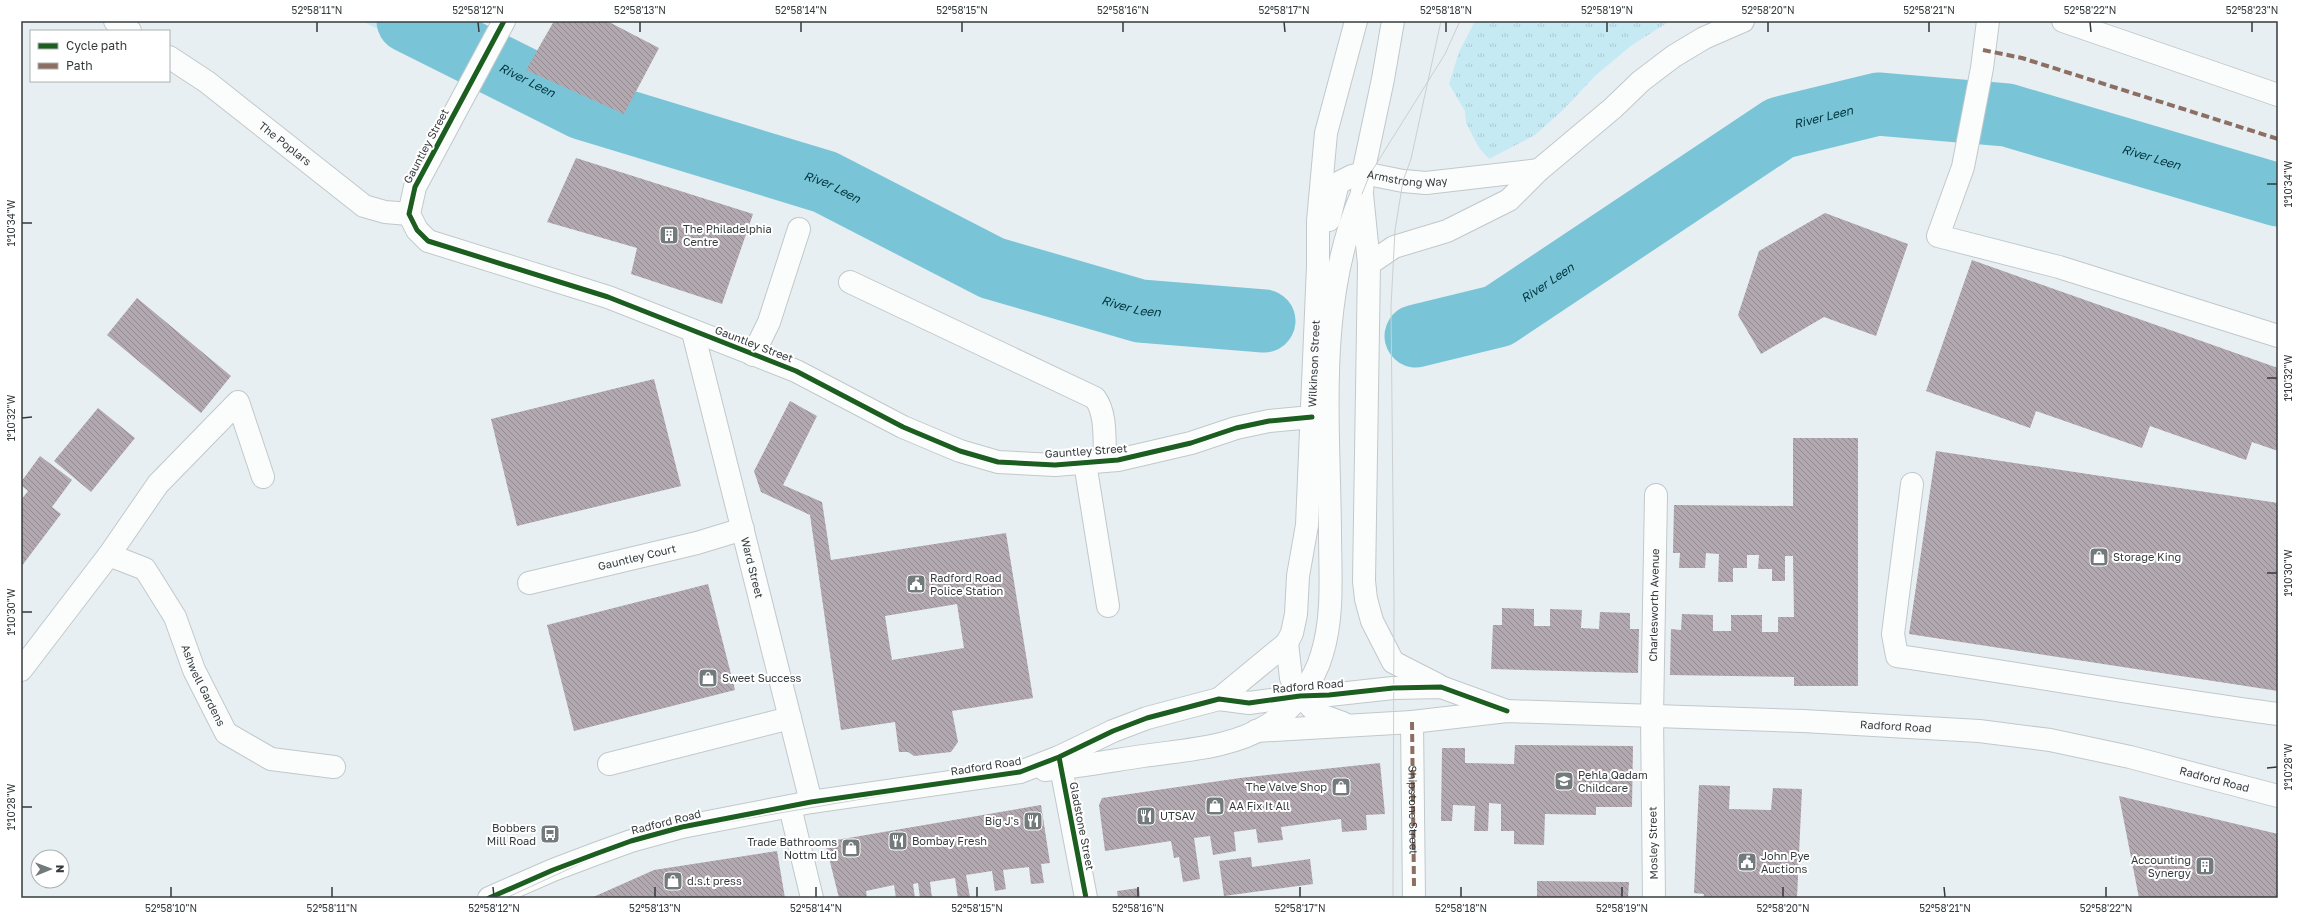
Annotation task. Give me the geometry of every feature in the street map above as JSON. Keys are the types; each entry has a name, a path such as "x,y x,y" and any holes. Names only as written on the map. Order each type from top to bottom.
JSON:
{"street":[{"path":"115,21 128,30"},
{"name":"Wilkinson Street","path":"1287,643 1292,633 1296,614 1298,576 1307,525 1318,266 1318,221 1326,133 1356,21"},
{"path":"1256,731 1283,714 1300,696 1322,654 1328,627 1330,600 1329,352 1339,263 1362,183 1393,21"},
{"path":"1369,264 1394,247 1447,231 1509,200 1539,170 1613,108 1641,80 1674,56 1704,38 1743,21"},
{"path":"1988,21 1982,68 1962,167 1938,236 2059,267 2278,336"},
{"path":"2063,21 2094,30 2278,95"},
{"name":"Gauntley Street","path":"500,28 414,187 409,214 417,230 428,242 608,297 693,332 796,371 903,427 960,451 998,462 1055,465 1095,462 1150,454 1191,443 1236,428 1269,420 1312,417"},
{"name":"The Poplars","path":"170,58 207,82 364,206 385,212 409,214"},
{"name":"Armstrong Way","path":"1318,266 1338,183 1352,176 1362,183 1403,181 1426,183 1539,170"},
{"path":"1362,183 1369,264 1365,558 1366,599 1372,621 1393,662 1441,687"},
{"path":"754,355 769,322 799,229"},
{"path":"850,282 1096,398 1100,405 1102,416 1095,462 1108,606"},
{"name":"Ward Street","path":"693,332 811,802"},
{"path":"21,670 109,555 158,484 238,402 264,477"},
{"path":"1912,484 1894,634 1897,656 2031,675 2131,694 2278,714"},
{"name":"Charlesworth Avenue","path":"1652,716 1656,495"},
{"name":"Gauntley Court","path":"529,583 697,543 743,529"},
{"name":"Ashwell Gardens","path":"109,555 145,569 175,616 194,670 226,733 271,759 334,767"},
{"path":"1219,699 1287,643"},
{"name":"Radford Road","path":"1287,643 1291,678 1300,696 1318,714 1350,725"},
{"name":"Radford Road","path":"1060,763 1114,731 1147,718 1219,699 1249,703 1300,696 1393,688 1441,687 1507,711"},
{"name":"Radford Road","path":"503,895 631,841 682,827 811,802 1020,772 1060,763 1202,748 1232,741 1256,731 1412,722 1507,711 1803,721 1979,731 2050,740 2130,757 2278,796"},
{"name":"Mosley Street","path":"1652,716 1654,898"},
{"path":"609,764 790,718"},
{"name":"Shipstone Street","path":"1412,722 1414,892"},
{"name":"Gladstone Street","path":"1060,763 1086,898"},
{"path":"790,807 812,898"}],"green space":[{"path":"362,21 466,21 442,61"},
{"path":"1475,21 1670,21 1632,45 1595,76 1562,111 1535,135 1489,159 1479,148 1466,123 1465,111 1449,84 1459,52"}],"building":[{"path":"554,21 607,21 659,48 624,114 526,70"},
{"name":"The Philadelphia Centre","path":"576,158 753,214 722,304 631,274 637,248 547,222"},
{"path":"1825,213 1908,244 1876,336 1824,317 1761,354 1738,315 1759,251"},
{"path":"1972,260 2278,368 2278,451 2252,442 2246,460 2150,426 2142,448 2036,411 2030,428 1926,391"},
{"path":"137,298 231,376 201,413 107,335"},
{"path":"654,379 681,486 517,526 491,419"},
{"name":"Radford Road Police Station","path":"790,401 817,416 783,485 822,502 831,560 1006,533 1033,698 952,711 958,742 951,752 914,756 908,752 899,752 895,722 841,730 810,515 761,492 754,471","holes":["957,604 964,648 892,660 885,616"]},
{"path":"98,408 135,438 91,492 54,461"},
{"path":"1793,438 1858,438 1858,686 1794,686 1794,677 1670,675 1671,629 1681,630 1682,614 1713,615 1713,631 1731,631 1731,615 1762,615 1762,632 1778,632 1778,617 1794,617 1793,556 1785,556 1785,581 1772,581 1772,569 1758,569 1759,555 1747,555 1747,568 1733,568 1733,582 1718,582 1719,554 1706,553 1705,568 1679,568 1680,553 1673,553 1674,505 1793,506"},
{"name":"Storage King","path":"1936,451 2278,503 2278,691 1909,634"},
{"path":"40,456 72,480 52,507 61,514 21,567 21,500 28,491 21,485 21,482"},
{"path":"708,584 735,690 574,731 547,625"},
{"path":"1502,608 1534,609 1534,626 1550,626 1550,609 1582,610 1581,628 1599,629 1600,612 1630,613 1630,629 1639,629 1638,673 1491,669 1493,625 1502,625"},
{"path":"1515,745 1633,746 1632,807 1596,807 1596,815 1545,814 1544,845 1514,844 1514,831 1501,831 1501,804 1489,803 1488,831 1474,831 1475,806 1453,805 1452,821 1441,821 1442,748 1465,748 1465,763 1514,764"},
{"path":"1380,763 1385,814 1366,815 1367,830 1342,832 1341,819 1281,827 1283,840 1258,843 1256,829 1234,832 1236,851 1213,855 1210,836 1194,838 1200,879 1183,882 1179,857 1174,858 1171,841 1105,851 1099,805 1102,798 1240,778"},
{"name":"John Pye Auctions","path":"1699,785 1730,786 1729,809 1771,810 1773,788 1802,789 1797,898 1703,898 1704,894 1694,893"},
{"name":"Accounting Synergy","path":"2119,796 2278,834 2278,898 2139,898"},
{"path":"1041,805 1050,863 1041,864 1044,883 1031,884 1029,867 1003,870 1006,889 995,891 992,871 966,875 970,897 958,898 955,878 930,882 932,898 920,898 918,883 913,884 915,898 896,898 894,885 866,891 867,898 839,898 825,842"},
{"path":"777,851 785,898 591,898 654,870"},
{"path":"1251,857 1252,867 1310,859 1313,884 1224,896 1219,861"},
{"path":"1537,881 1629,882 1628,898 1537,898"},
{"path":"1139,888 1140,898 1118,898 1117,891"}],"waterway":[{"name":"River Leen","path":"408,21 582,108 825,182 992,268 1140,311 1264,321"},
{"name":"River Leen","path":"1416,336 1498,316 1780,128 1878,104 2007,115 2278,195"}],"tram line":[{"path":"1393,898 1394,603 1391,307 1395,230 1403,181 1411,159 1441,21"},
{"path":"1362,194 1370,174 1445,54 1460,21"},
{"path":"506,898 599,855 635,843 692,828 1020,772"}],"marked path":[{"path":"1983,50 2022,58 2278,139"},
{"path":"1412,722 1414,886"}],"cycle path":[{"path":"504,21 415,187 409,214 417,230 428,241 608,297 796,371 903,427 960,451 998,462 1055,465 1118,460 1191,443 1236,428 1269,421 1312,417"},
{"path":"489,898 553,870 598,853 631,841 682,827 811,802 1020,772 1059,757 1113,731 1147,718 1219,699 1249,703 1300,696 1329,695 1393,688 1441,687 1507,711"},
{"path":"1059,757 1086,898"}],"place":[{"name":"The Philadelphia Centre","path":"669,235"},
{"name":"Storage King","path":"2099,557"},
{"name":"Radford Road Police Station","path":"916,584"},
{"name":"Sweet Success","path":"708,678"},
{"name":"Pehla Qadam Childcare","path":"1564,781"},
{"name":"The Valve Shop","path":"1341,787"},
{"name":"AA Fix It All","path":"1215,806"},
{"name":"UTSAV","path":"1146,816"},
{"name":"Big J's","path":"1033,821"},
{"name":"Bobbers Mill Road","path":"550,834"},
{"name":"Bombay Fresh","path":"898,841"},
{"name":"Trade Bathrooms Nottm Ltd","path":"851,848"},
{"name":"John Pye Auctions","path":"1747,862"},
{"name":"Accounting Synergy","path":"2205,866"},
{"name":"d.s.t press","path":"673,881"}]}
